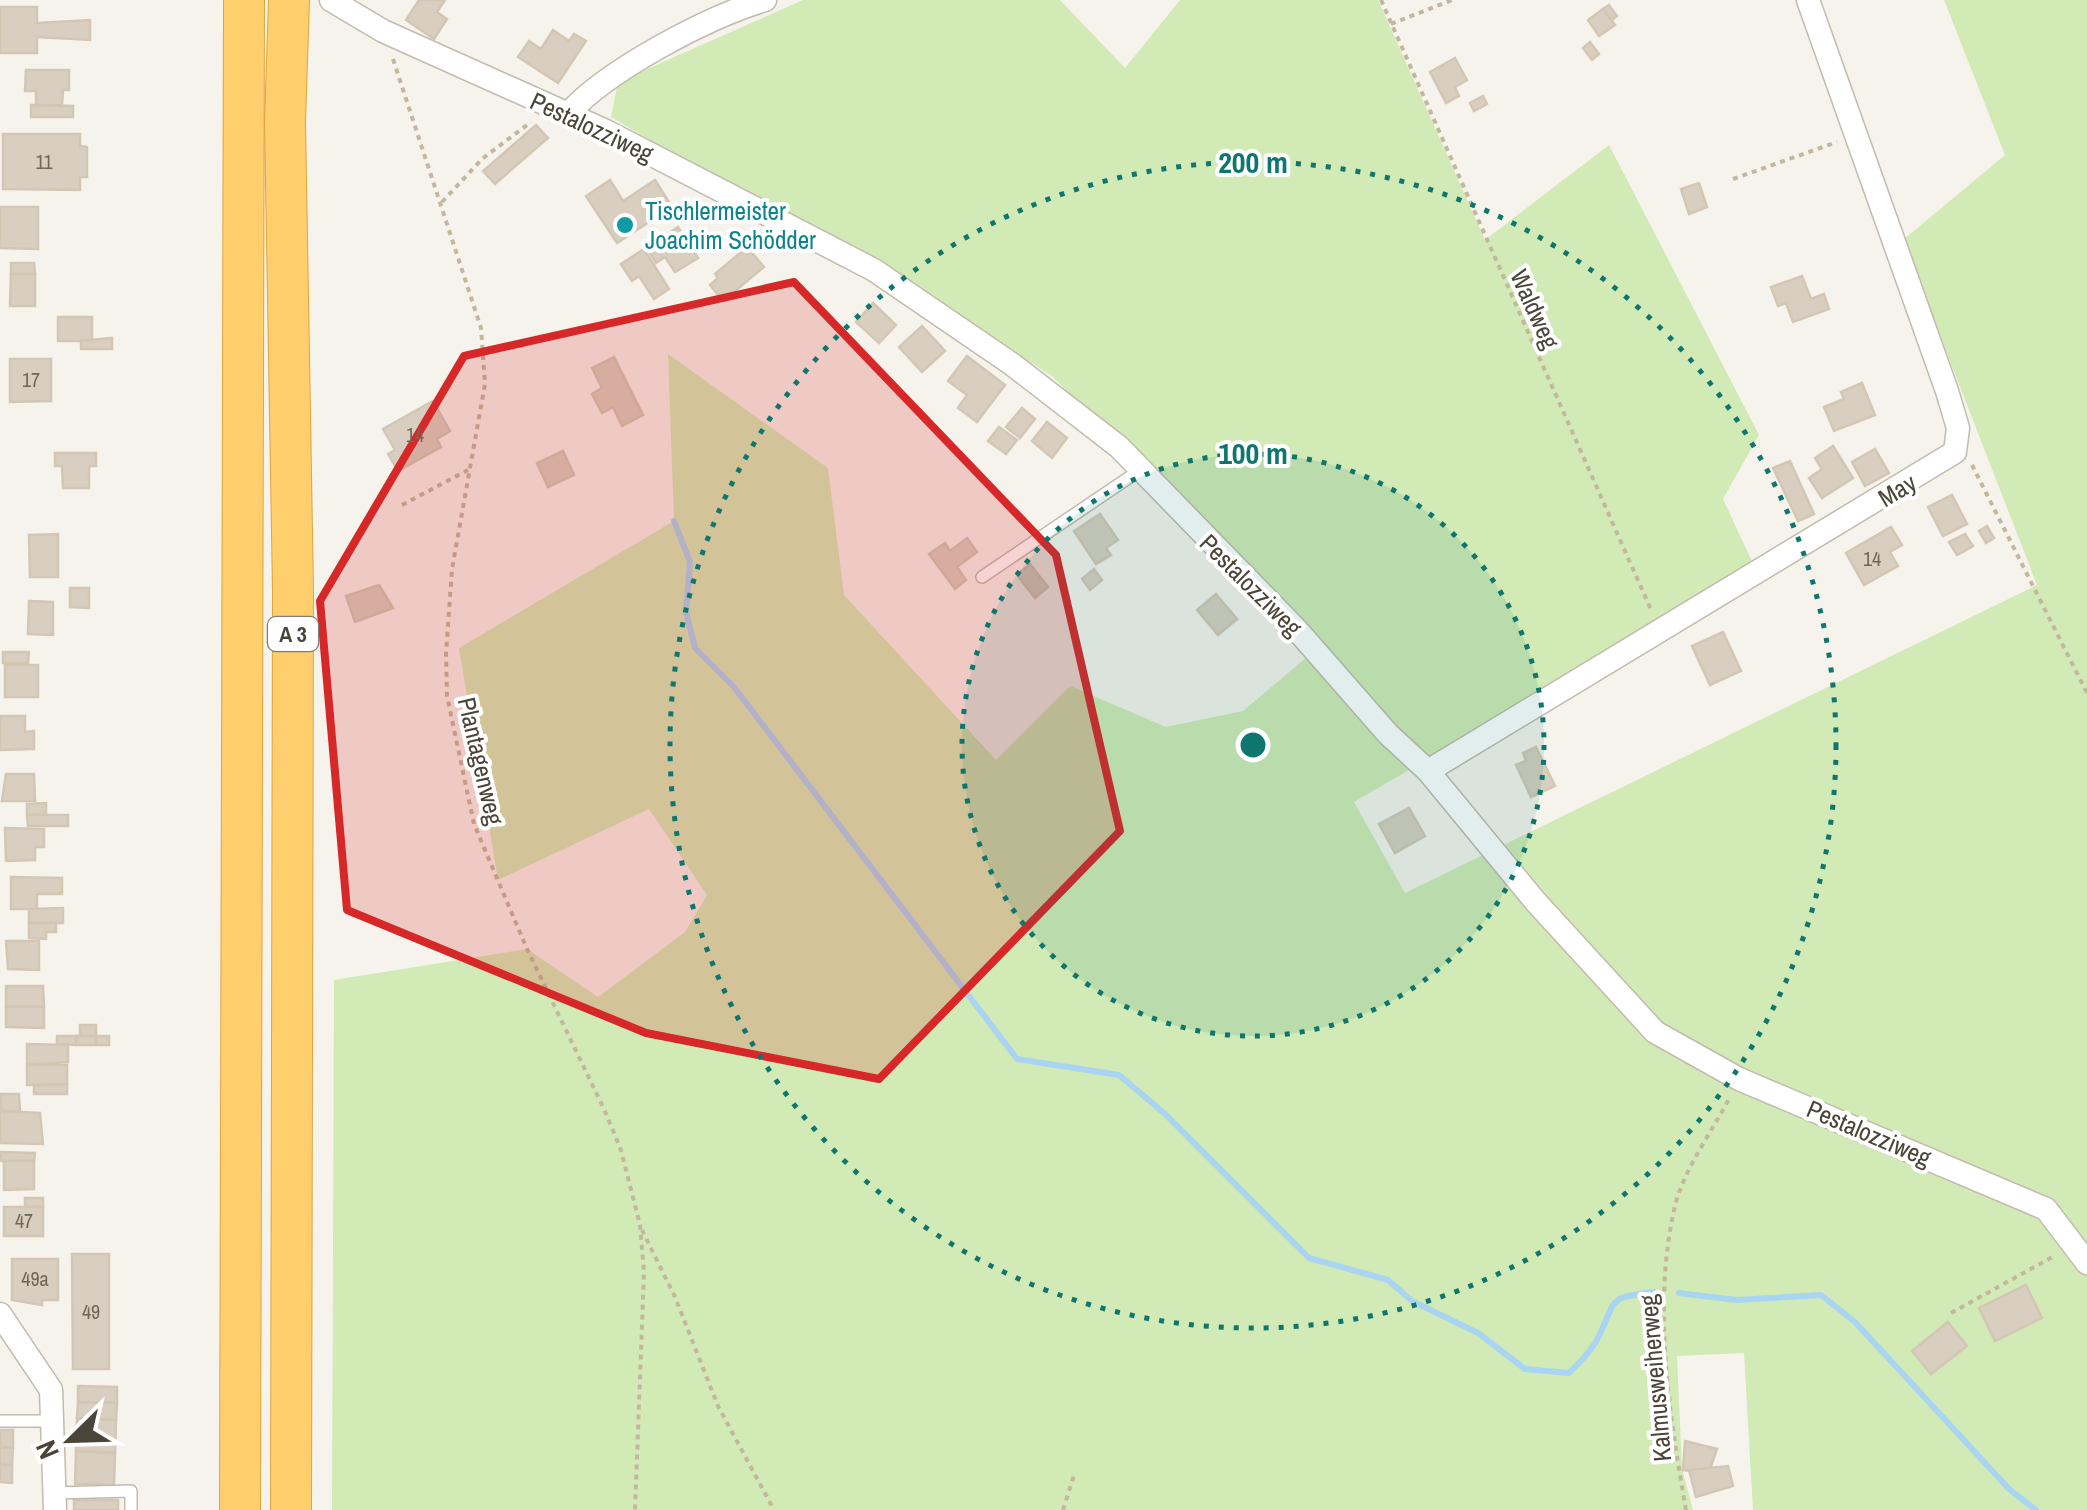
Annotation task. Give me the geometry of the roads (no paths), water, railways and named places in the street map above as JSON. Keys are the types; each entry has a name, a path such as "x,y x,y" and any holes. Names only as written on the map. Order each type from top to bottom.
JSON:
{"highway":[{"name":"A 3","path":"240,1510 244,0"},
{"name":"A 3","path":"288,0 284,122 293,591 291,1510"}],"street":[{"name":"Pestalozziweg","path":"331,0 384,31 560,110 874,270 1013,365 1119,447 1297,630 1388,734 1428,770 1535,901 1655,1032 1739,1079 2046,1208 2080,1254"},
{"path":"560,110 620,69 765,0"},
{"name":"May","path":"1428,770 1955,452 1958,428 1947,391 1808,0"},
{"path":"0,1314 52,1390 55,1501"}],"lane":[{"path":"982,577 1140,470"},
{"path":"0,1421 54,1420"},
{"path":"55,1501 131,1491 131,1510"}],"waterway":[{"path":"674,521 690,562 686,612 695,648 734,687 1017,1059 1119,1075 1164,1113 1309,1258 1388,1280 1412,1301 1478,1333 1525,1369 1569,1373 1593,1346 1616,1302 1654,1292"},
{"path":"1679,1293 1736,1300 1821,1295 1855,1322 2009,1489 2036,1510"}],"place":[{"name":"Tischlermeister Joachim Schödder","path":"625,225"}]}
